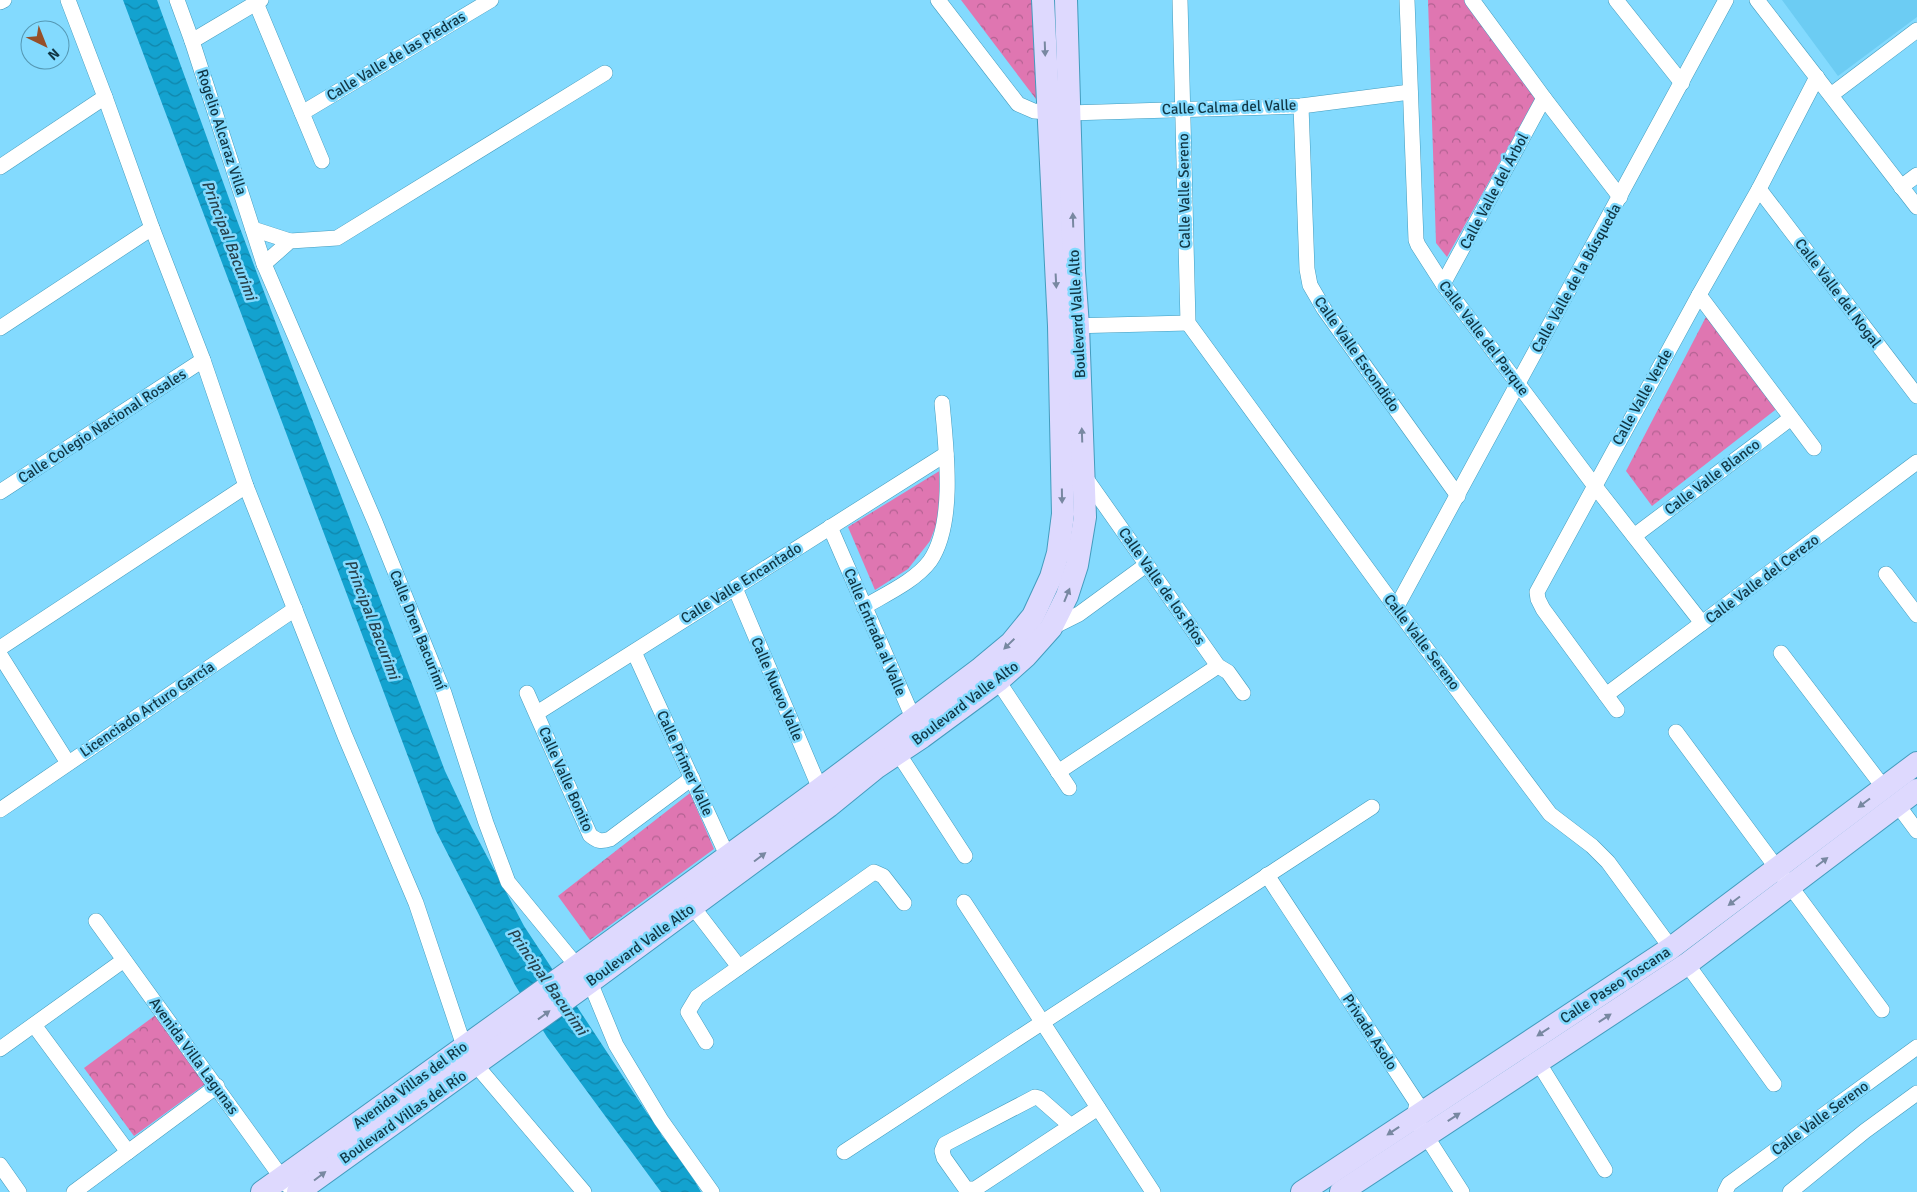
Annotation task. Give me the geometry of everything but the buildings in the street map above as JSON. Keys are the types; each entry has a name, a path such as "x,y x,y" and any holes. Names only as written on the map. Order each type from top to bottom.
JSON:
{"street":[{"path":"0,2 4,0"},
{"path":"68,0 203,360 246,486 345,736 416,902 464,1046 476,1065 584,1192"},
{"name":"Rogelio Alcaraz Villa","path":"177,0 264,264"},
{"name":"Calle Valle de las Piedras","path":"302,113 490,0"},
{"name":"Calle Calma del Valle","path":"938,0 1018,104 1034,111 1059,113 1301,106 1410,92"},
{"name":"Boulevard Valle Alto","path":"578,978 693,907 732,865 829,806 877,767 898,753 917,728 981,668 1011,643 1033,616 1051,577 1058,553 1062,514 1068,326 1074,271 1059,113 1043,0"},
{"name":"Boulevard Valle Alto","path":"1059,113 1066,0"},
{"name":"Calle Valle Sereno","path":"1180,0 1188,323 1396,608 1550,814 1592,846 1608,862 1774,1084"},
{"name":"Calle Valle del Parque","path":"1407,0 1416,240 1422,253 1443,284 1594,485 1702,623"},
{"path":"1472,0 1620,197"},
{"path":"1616,0 1682,83"},
{"name":"Calle Valle de la Búsqueda","path":"1396,608 1726,0"},
{"path":"1757,0 1917,207"},
{"path":"192,41 258,2 322,161"},
{"path":"1831,95 1917,30"},
{"path":"253,229 290,241 337,238 605,73"},
{"name":"Calle Valle Verde","path":"1617,710 1543,609 1537,592 1594,485 1759,189 1817,77"},
{"path":"0,167 105,97"},
{"name":"Calle Valle del Árbol","path":"1443,284 1544,98"},
{"name":"Calle Valle Escondido","path":"1301,106 1307,269 1310,285 1324,309 1458,496"},
{"path":"1901,187 1917,175"},
{"name":"Calle Valle del Nogal","path":"1759,189 1917,396"},
{"path":"0,328 152,228"},
{"path":"264,264 290,241"},
{"name":"Calle Dren Bacurimí","path":"264,264 376,522 444,693 486,823 508,882 578,978 661,1120 712,1192"},
{"path":"1699,295 1814,448"},
{"path":"1068,326 1188,323"},
{"name":"Boulevard Valle Alto","path":"501,1034 732,865 820,789 917,728 998,681 1026,656 1051,628 1067,596 1077,565 1085,517 1084,476 1068,326"},
{"name":"Calle Colegio Nacional Rosales","path":"0,492 203,360"},
{"path":"864,607 912,578 929,562 940,542 946,511 946,454 942,403"},
{"name":"Calle Valle Blanco","path":"1634,536 1791,418"},
{"name":"Calle Valle Encantado","path":"537,713 946,454"},
{"name":"Calle Valle del Cerezo","path":"1606,695 1917,462"},
{"name":"Calle Valle de los Ríos","path":"1084,476 1218,666 1228,672 1242,693"},
{"path":"0,648 246,486"},
{"name":"Calle Entrada al Valle","path":"830,527 917,728"},
{"path":"1051,628 1079,614 1146,565"},
{"path":"1886,574 1917,615"},
{"name":"Calle Nuevo Valle","path":"735,588 820,789"},
{"name":"Licenciado Arturo García","path":"0,810 295,609"},
{"name":"Calle Primer Valle","path":"634,652 732,865"},
{"path":"1781,653 1917,831"},
{"path":"0,655 68,763"},
{"path":"1058,772 1218,666"},
{"path":"998,681 1069,788"},
{"name":"Calle Valle Bonito","path":"527,693 590,835 596,840 602,842 610,839 692,778"},
{"path":"1676,732 1882,1010"},
{"path":"898,753 965,856"},
{"name":"Calle Paseo Toscana","path":"1302,1192 1538,1062 1891,796 1917,763"},
{"name":"Calle Paseo Toscana","path":"1891,796 1917,790"},
{"path":"844,1152 1372,807"},
{"path":"706,1042 688,1012 696,997 874,872 883,876 904,903"},
{"name":"Privada Asolo","path":"1267,875 1417,1103 1420,1126 1462,1192"},
{"path":"964,902 1153,1192"},
{"path":"693,907 739,968"},
{"name":"Avenida Villa Lagunas","path":"96,921 287,1185"},
{"name":"Calle Paseo Toscana","path":"1341,1192 1420,1126 1679,956"},
{"path":"0,1049 124,960"},
{"path":"34,1025 128,1152"},
{"name":"Avenida Villas del Rio","path":"326,1145 464,1046 501,1034"},
{"name":"Boulevard Villas del Río","path":"298,1192 476,1065 501,1034"},
{"name":"Calle Valle Sereno","path":"1725,1192 1729,1184 1917,1047"},
{"path":"1538,1062 1605,1170"},
{"path":"74,1192 217,1086"},
{"path":"1790,1192 1865,1131 1917,1093"},
{"path":"1071,1126 1039,1098 1035,1097 945,1144 942,1151 944,1158 966,1189 972,1190 1071,1126 1098,1108"},
{"name":"Boulevard Villas del Río","path":"262,1192 287,1185 326,1145"},
{"path":"0,1165 19,1192"}],"shaded area":[{"path":"1782,0 1917,0 1917,17 1838,76"}],"green space":[{"path":"961,0 1038,0 1042,107"},
{"path":"1428,0 1470,0 1540,90 1447,257 1436,243"},
{"path":"1708,313 1779,407 1652,506 1626,471"},
{"path":"941,470 942,510 930,541 908,569 875,590 848,527"},
{"path":"690,793 714,849 590,940 558,896"},
{"path":"157,1014 208,1082 134,1136 84,1068"}],"water":[{"name":"Principal Bacurimi","path":"123,0 157,0 235,215 445,771 472,828 524,926 647,1113 656,1123 662,1136 681,1157 701,1192 661,1192 547,1037 515,985 436,831"}]}
